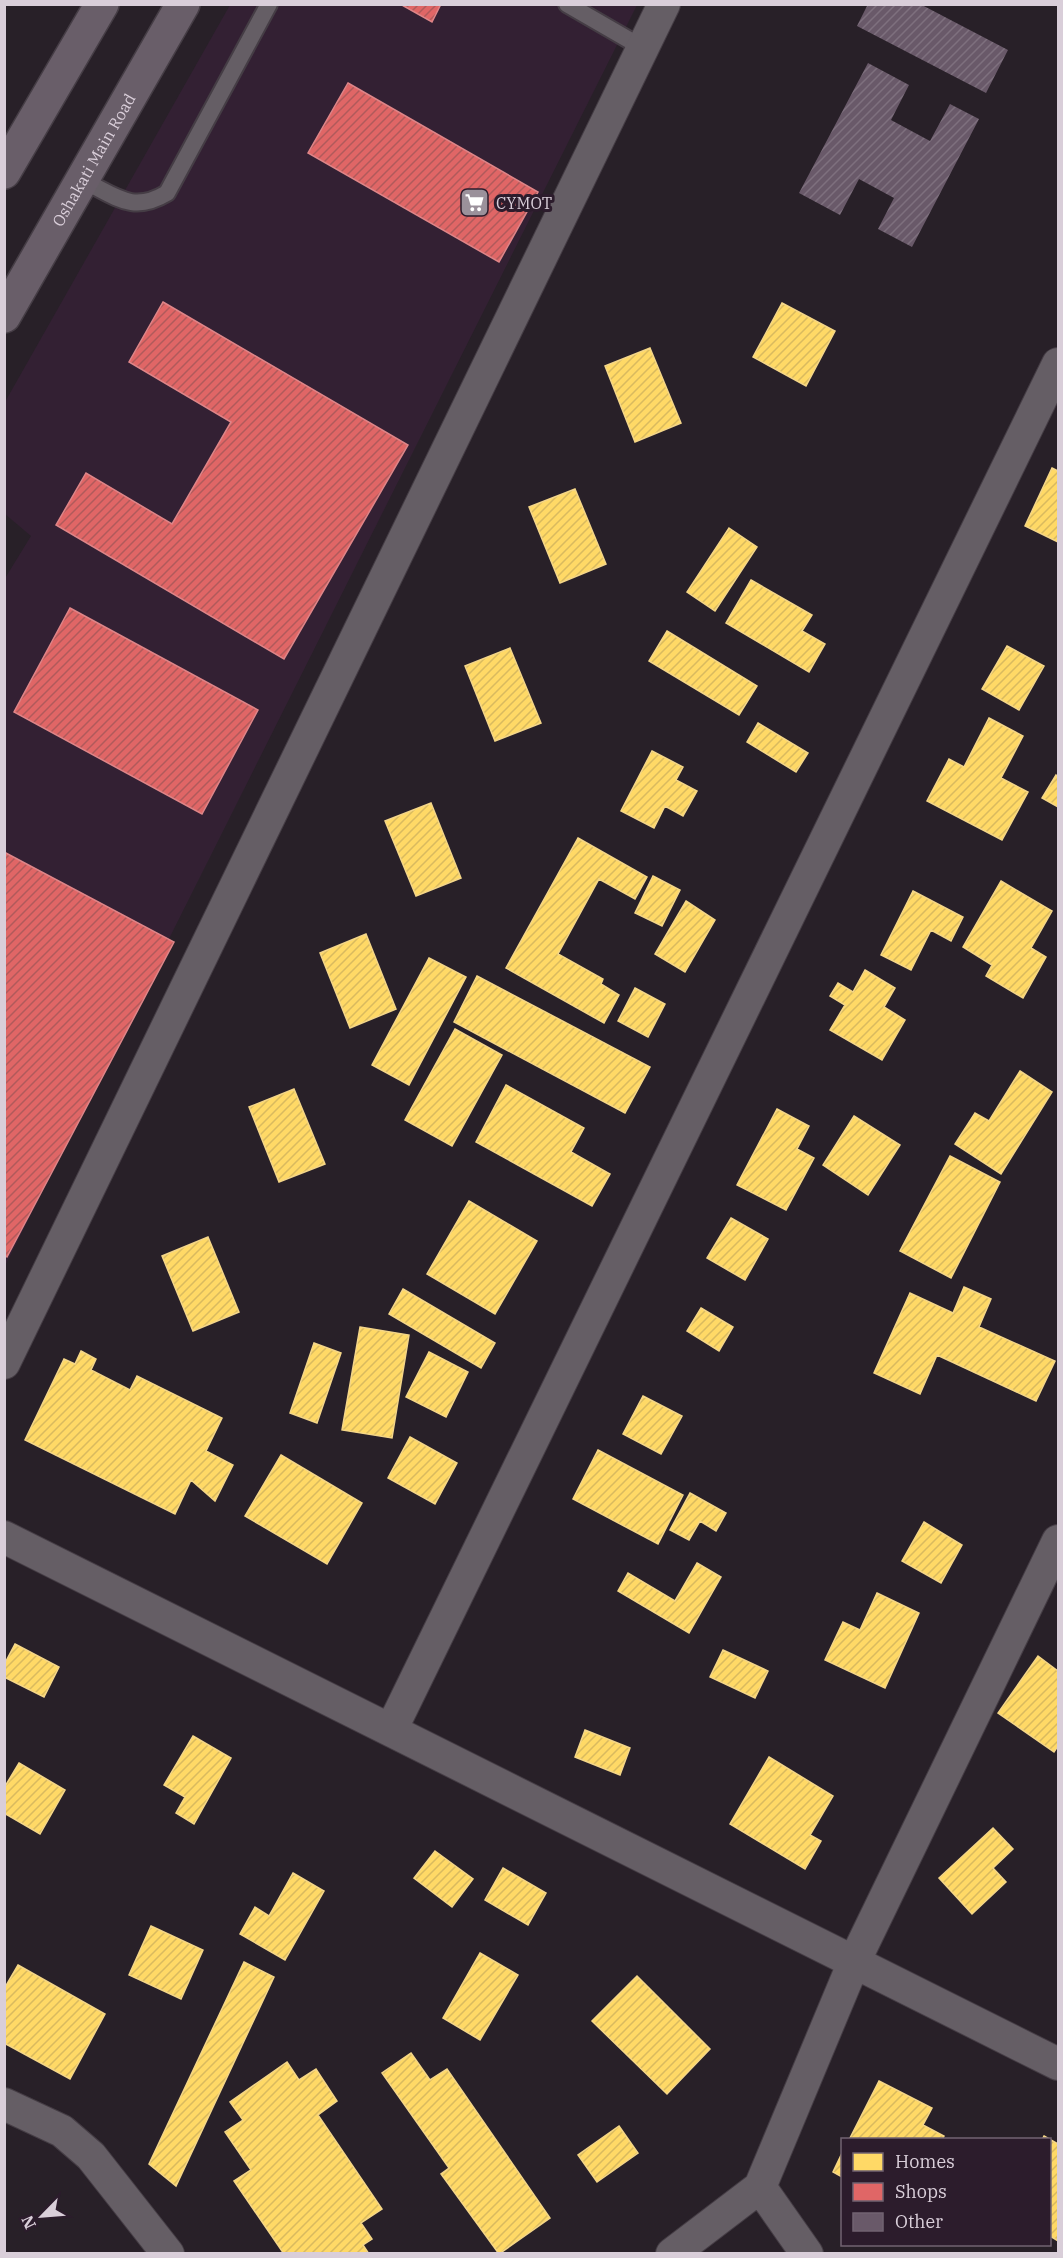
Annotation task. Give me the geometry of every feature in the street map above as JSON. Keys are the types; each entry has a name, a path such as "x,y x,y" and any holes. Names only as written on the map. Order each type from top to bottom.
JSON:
{"main road":[{"path":"4,172 102,4"},
{"name":"Oshakati Main Road","path":"4,316 183,4"}],"street":[{"path":"4,1363 664,4"},
{"path":"391,1730 1059,364"},
{"path":"4,1537 1059,2064"},
{"path":"672,2253 760,2187 854,1962 1059,1541"},
{"path":"4,2104 62,2132 91,2156 168,2253"},
{"path":"760,2187 807,2253"}],"lane":[{"path":"82,180 136,204 151,202 167,193 269,4"},
{"path":"567,4 643,48"}],"shaded area":[{"path":"230,5 637,5 5,1266 4,580 31,536 5,514 5,402"}],"building: Homes":[{"path":"782,303 835,331 806,386 753,357"},
{"path":"650,348 681,423 635,442 605,366"},
{"path":"1052,468 1058,471 1058,542 1025,526"},
{"path":"575,489 606,564 560,583 529,507"},
{"path":"729,528 757,547 715,611 687,592"},
{"path":"751,580 812,615 802,631 825,644 809,672 726,623"},
{"path":"667,631 757,686 739,715 649,661"},
{"path":"1007,646 1044,666 1019,710 982,689"},
{"path":"510,648 541,723 495,741 465,666"},
{"path":"989,718 1023,736 1001,778 1028,792 1002,840 927,801 949,759 964,767"},
{"path":"758,723 808,753 796,772 747,742"},
{"path":"652,751 683,767 676,780 697,791 683,816 665,806 654,828 621,811"},
{"path":"1056,775 1058,777 1058,807 1042,798"},
{"path":"431,803 461,878 416,896 385,821"},
{"path":"578,838 647,877 635,899 599,879 558,954 603,979 601,984 619,995 604,1023 506,968"},
{"path":"653,876 680,890 662,926 635,913"},
{"path":"1001,881 1052,911 1031,948 1046,957 1023,998 986,976 992,965 963,947"},
{"path":"913,891 963,917 951,941 931,930 911,970 881,955"},
{"path":"686,901 715,920 685,972 655,954"},
{"path":"366,934 396,1009 350,1028 320,953"},
{"path":"429,958 466,977 409,1085 372,1065"},
{"path":"865,970 895,988 884,1007 905,1020 882,1060 830,1030 845,1005 830,996 838,983 853,992"},
{"path":"477,976 650,1067 625,1113 454,1022"},
{"path":"635,988 665,1004 648,1037 618,1021"},
{"path":"455,1029 502,1055 452,1146 405,1120"},
{"path":"1020,1071 1052,1092 1001,1174 955,1144 975,1113 989,1121"},
{"path":"506,1085 584,1128 571,1152 610,1174 592,1206 476,1142"},
{"path":"294,1089 325,1164 279,1182 249,1107"},
{"path":"777,1109 809,1126 797,1149 814,1158 786,1210 737,1185"},
{"path":"854,1116 900,1145 868,1195 823,1165"},
{"path":"950,1156 1000,1182 951,1278 900,1251"},
{"path":"469,1201 537,1241 495,1314 427,1274"},
{"path":"731,1218 768,1239 745,1280 707,1258"},
{"path":"208,1237 239,1312 193,1331 162,1256"},
{"path":"964,1287 991,1299 979,1327 1055,1361 1036,1401 937,1355 920,1394 874,1373 910,1293 953,1313"},
{"path":"403,1289 495,1343 481,1368 389,1314"},
{"path":"701,1308 733,1327 719,1351 687,1331"},
{"path":"360,1327 409,1335 392,1438 342,1430"},
{"path":"314,1343 341,1353 317,1423 290,1413"},
{"path":"81,1351 96,1359 91,1370 130,1390 137,1376 222,1418 206,1451 233,1465 215,1501 191,1480 175,1514 25,1440 64,1359 75,1364"},
{"path":"429,1352 468,1372 446,1417 406,1397"},
{"path":"643,1396 682,1416 661,1454 623,1434"},
{"path":"410,1437 457,1463 435,1504 388,1478"},
{"path":"598,1450 683,1495 658,1544 573,1499"},
{"path":"281,1455 362,1503 327,1564 245,1516"},
{"path":"690,1493 726,1513 716,1531 700,1521 689,1540 670,1530"},
{"path":"924,1522 962,1545 941,1583 902,1561"},
{"path":"697,1563 721,1577 689,1633 618,1591 628,1573 675,1601"},
{"path":"877,1593 919,1613 885,1688 825,1660 843,1622 860,1630"},
{"path":"15,1644 59,1667 44,1697 4,1677 4,1665"},
{"path":"723,1650 768,1671 755,1698 710,1677"},
{"path":"1038,1656 1058,1671 1058,1746 1054,1752 998,1713"},
{"path":"585,1730 630,1748 620,1775 575,1757"},
{"path":"193,1736 231,1758 194,1824 176,1813 185,1797 164,1785"},
{"path":"769,1757 833,1796 810,1835 821,1841 805,1869 730,1824"},
{"path":"19,1763 65,1790 40,1834 4,1813 4,1788"},
{"path":"993,1828 1013,1849 993,1868 1006,1882 972,1914 939,1878"},
{"path":"435,1851 473,1879 452,1907 414,1878"},
{"path":"503,1868 546,1893 528,1925 485,1900"},
{"path":"293,1873 324,1891 285,1960 240,1934 255,1907 269,1916"},
{"path":"151,1926 203,1950 181,1999 129,1975"},
{"path":"480,1953 518,1975 480,2040 443,2018"},
{"path":"244,1962 274,1977 176,2186 149,2164"},
{"path":"18,1965 105,2014 70,2079 4,2043 4,1989"},
{"path":"637,1976 710,2049 667,2094 592,2021"},
{"path":"411,2053 430,2080 447,2069 550,2218 499,2254 441,2174 449,2168 382,2073"},
{"path":"287,2062 299,2080 316,2069 337,2101 318,2115 382,2209 361,2223 372,2239 363,2245 369,2254 284,2254 234,2181 251,2170 225,2132 243,2120 230,2102"},
{"path":"879,2081 932,2108 923,2125 944,2136 943,2138 850,2138"},
{"path":"619,2126 638,2153 597,2182 578,2155"},
{"path":"1051,2140 1058,2144 1058,2241 1051,2237"},
{"path":"841,2155 841,2176 833,2172"}],"building: Shops":[{"path":"400,4 441,4 432,22"},
{"path":"348,83 538,192 499,262 308,153"},
{"path":"163,302 408,445 284,659 56,525 86,473 172,524 231,422 129,362"},
{"path":"70,608 258,710 202,814 14,712"},
{"path":"4,852 174,942 7,1257 4,1255"}],"building: Other":[{"path":"868,4 920,4 1008,50 986,93 857,26"},
{"path":"868,63 909,85 891,120 930,141 950,104 979,119 912,247 878,229 894,198 859,179 840,215 799,193"}],"place":[{"name":"CYMOT","path":"475,203"}]}
